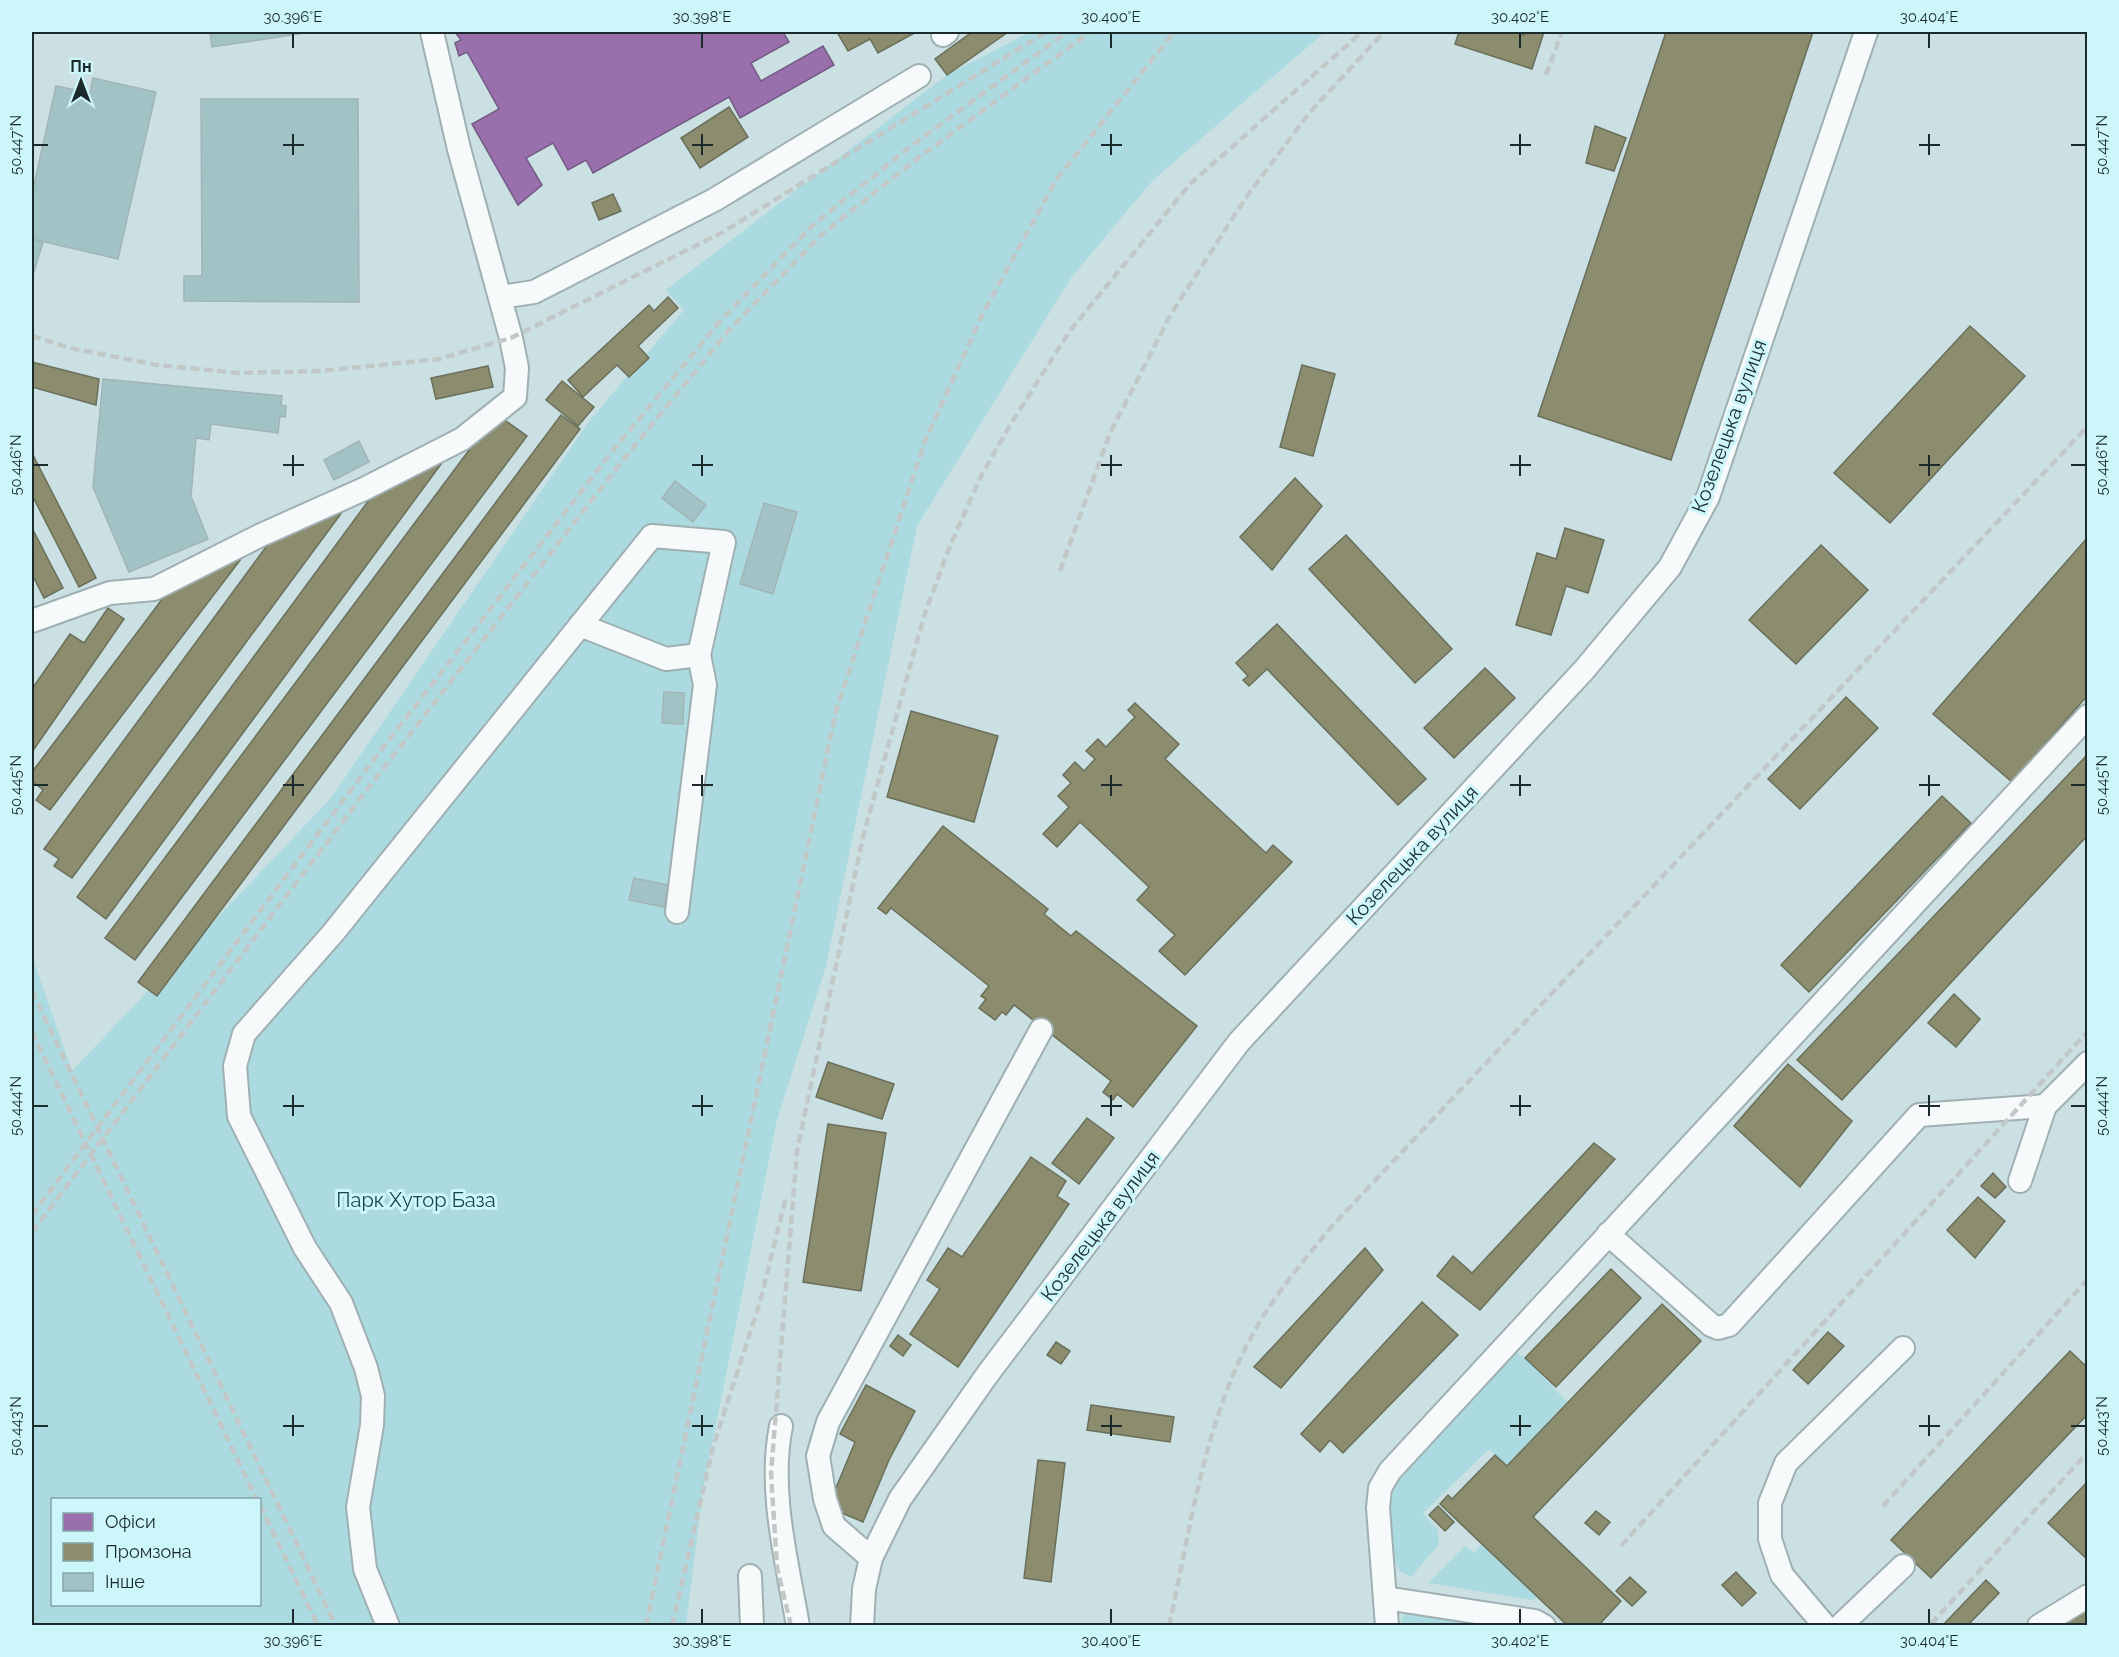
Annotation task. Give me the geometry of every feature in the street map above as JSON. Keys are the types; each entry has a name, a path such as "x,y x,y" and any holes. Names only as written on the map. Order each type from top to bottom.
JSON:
{"street":[{"path":"32,621 110,593 154,589 261,535 364,489 462,439 515,397 517,368 459,149 432,32"},
{"name":"Козелецька вулиця","path":"862,1626 864,1589 871,1558 900,1499 987,1375 1239,1042 1584,670 1670,567 1708,496 1866,32"},
{"path":"500,297 534,292 714,200 919,76"},
{"path":"388,1626 365,1569 358,1507 372,1425 373,1396 366,1368 341,1303 305,1248 239,1116 235,1066 244,1034 333,933 652,536 724,542 699,655 705,686 676,912"},
{"path":"580,625 666,659 699,655"},
{"path":"1388,1626 1378,1508 1380,1488 1385,1480 1608,1234 2088,716"},
{"path":"871,1558 834,1526 825,1499 819,1456 828,1422 1041,1030"},
{"path":"2020,1181 2045,1106 2088,1063"},
{"path":"1608,1234 1711,1325 1718,1328 1729,1325 1919,1115 2045,1106"},
{"path":"1825,1626 1782,1575 1770,1539 1770,1503 1786,1462 1903,1348"},
{"path":"781,1426 776,1454 781,1529 798,1626"},
{"path":"1840,1626 1903,1566"},
{"path":"750,1576 752,1626"},
{"path":"2039,1626 2088,1596"},
{"path":"1385,1598 1535,1621 1544,1626"}],"green space":[{"name":"Парк Хутор База","path":"1030,32 1325,32 1153,180 1071,278 917,526 826,966 777,1120 703,1490 686,1625 32,1625 32,956 72,1071 331,798 590,420 684,310 666,290 947,75"},
{"path":"1510,1349 1525,1358 1567,1402 1507,1466 1489,1449 1423,1513 1438,1530 1439,1544 1411,1577 1400,1571 1393,1558 1387,1492 1402,1463"},
{"path":"1482,1544 1538,1598 1532,1600 1428,1583 1465,1546 1474,1553"},
{"path":"1417,1610 1498,1625 1400,1626 1404,1613"}],"building: Офіси":[{"path":"455,32 783,32 789,42 751,63 761,81 823,46 834,65 740,118 729,97 593,173 586,160 568,170 553,143 526,158 542,185 518,205 472,124 499,109 467,52 459,56 455,43 461,40"}],"building: Промзона":[{"path":"837,32 916,32 878,53 870,39 848,51"},
{"path":"972,32 1008,32 947,75 935,59"},
{"path":"1459,32 1514,32 1524,35 1525,32 1544,32 1532,69 1455,44"},
{"path":"1666,32 1813,32 1671,460 1538,416"},
{"path":"729,107 748,137 700,168 681,138"},
{"path":"1595,126 1626,138 1614,171 1586,163"},
{"path":"613,194 621,211 599,220 592,203"},
{"path":"668,297 678,308 638,346 649,358 629,377 617,365 583,397 568,380 649,305 654,311"},
{"path":"1970,326 2025,376 1890,523 1834,473"},
{"path":"32,362 99,379 96,405 32,387"},
{"path":"1302,365 1335,374 1313,456 1280,447"},
{"path":"488,366 493,387 436,399 431,378"},
{"path":"562,381 594,407 578,426 546,400"},
{"path":"496,414 527,436 135,960 105,938"},
{"path":"561,415 580,429 157,996 138,982"},
{"path":"32,453 96,578 79,587 32,495"},
{"path":"447,456 106,919 77,897 380,485"},
{"path":"1295,478 1322,506 1272,570 1240,537"},
{"path":"334,505 343,511 72,878 54,866 59,859 44,849 274,536"},
{"path":"32,528 63,588 44,598 32,574"},
{"path":"1565,528 1604,540 1588,593 1566,586 1551,635 1516,625 1537,553 1556,559"},
{"path":"1346,535 1452,649 1415,683 1309,569"},
{"path":"2088,537 2088,695 2012,782 1933,714"},
{"path":"1821,545 1868,590 1796,664 1749,620"},
{"path":"230,552 241,559 50,810 36,800 43,790 32,781 32,772 169,590"},
{"path":"108,608 124,619 32,752 32,689 70,634 84,643"},
{"path":"1277,624 1426,779 1398,805 1267,669 1249,686 1243,680 1248,676 1236,663"},
{"path":"1485,668 1515,698 1454,758 1424,728"},
{"path":"1846,697 1878,728 1800,809 1768,779"},
{"path":"1135,703 1179,744 1165,759 1266,853 1273,845 1292,862 1185,975 1159,951 1175,935 1137,900 1149,887 1080,822 1057,847 1043,834 1069,807 1058,796 1071,783 1063,775 1075,762 1084,771 1095,759 1086,751 1098,739 1106,747 1135,717 1128,710"},
{"path":"911,711 998,736 974,822 887,797"},
{"path":"2088,754 2088,835 1842,1100 1797,1060"},
{"path":"1942,796 1971,823 1809,992 1781,965"},
{"path":"943,826 1048,909 1044,914 1071,936 1076,931 1197,1026 1133,1107 1117,1094 1113,1100 1103,1092 1111,1081 1014,1005 1006,1015 1002,1012 995,1020 979,1008 986,999 981,996 989,986 891,908 886,914 878,908"},
{"path":"1954,994 1980,1019 1956,1047 1928,1023"},
{"path":"828,1062 894,1084 882,1119 816,1097"},
{"path":"1788,1064 1852,1121 1800,1187 1734,1126"},
{"path":"1087,1118 1114,1138 1079,1184 1052,1163"},
{"path":"828,1124 886,1133 861,1291 803,1282"},
{"path":"1594,1143 1615,1159 1480,1310 1437,1276 1453,1256 1472,1273"},
{"path":"1031,1157 1066,1181 1057,1196 1069,1204 958,1367 910,1334 940,1289 927,1280 948,1248 962,1257"},
{"path":"1993,1173 2006,1187 1995,1198 1981,1186"},
{"path":"1978,1197 2005,1221 1975,1258 1947,1230"},
{"path":"1365,1248 1383,1270 1281,1388 1254,1367"},
{"path":"1611,1269 1641,1298 1556,1387 1525,1358"},
{"path":"1422,1302 1458,1335 1343,1453 1330,1440 1320,1452 1301,1434"},
{"path":"1662,1304 1701,1341 1533,1517 1621,1601 1598,1626 1568,1626 1440,1504 1448,1495 1452,1499 1495,1455 1507,1466"},
{"path":"1828,1332 1844,1346 1808,1384 1793,1370"},
{"path":"898,1335 911,1345 903,1356 890,1346"},
{"path":"1056,1342 1070,1351 1061,1364 1047,1355"},
{"path":"2070,1351 2088,1368 2088,1414 1931,1578 1891,1540"},
{"path":"866,1385 915,1411 889,1460 863,1522 828,1507 855,1442 840,1434"},
{"path":"1091,1405 1174,1417 1170,1442 1087,1430"},
{"path":"1038,1460 1065,1463 1051,1582 1024,1578"},
{"path":"2088,1481 2088,1560 2048,1523"},
{"path":"1438,1506 1454,1522 1445,1531 1429,1515"},
{"path":"1596,1511 1610,1522 1599,1535 1585,1523"},
{"path":"1736,1572 1756,1593 1742,1606 1722,1585"},
{"path":"1630,1577 1646,1592 1632,1606 1616,1591"},
{"path":"1986,1580 1999,1593 1967,1626 1942,1626"},
{"path":"2088,1608 2088,1626 2057,1626"}],"building: Інше":[{"path":"210,32 312,32 212,47"},
{"path":"93,78 156,92 118,259 32,239 32,194 56,86 90,93"},
{"path":"201,99 358,99 359,302 184,301 184,276 202,276"},
{"path":"32,239 43,242 34,272 32,271"},
{"path":"103,379 282,396 281,405 286,406 285,417 280,416 278,433 211,424 209,440 196,438 191,496 208,539 129,572 93,487"},
{"path":"359,441 369,462 334,480 324,460"},
{"path":"675,481 706,505 693,522 662,498"},
{"path":"764,503 797,512 773,594 740,584"},
{"path":"664,692 684,693 683,724 662,723"},
{"path":"634,878 668,885 664,907 629,900"}],"railway":[{"path":"32,336 70,348 157,365 239,373 321,371 439,359 511,338 723,232 1046,32"},
{"path":"32,1215 362,775 610,454 721,320 814,224 911,146 1067,32"},
{"path":"32,1232 372,783 623,460 730,329 821,235 918,158 1090,32"},
{"path":"646,1626 836,711 925,441 982,315 1056,180 1174,32"},
{"path":"791,1626 777,1567 771,1473 797,1151 863,837 924,616 950,546 981,476 1069,332 1190,184 1362,32"},
{"path":"1060,571 1110,433 1171,314 1247,196 1310,112 1384,32"},
{"path":"1546,75 1562,32"},
{"path":"1169,1626 1201,1475 1223,1402 1254,1332 1291,1277 1333,1225 2088,426"},
{"path":"32,991 336,1626"},
{"path":"1621,1546 2088,1031"},
{"path":"32,1032 256,1498"},
{"path":"672,1626 713,1447 760,1302 786,1197"},
{"path":"1883,1506 2088,1279"},
{"path":"1931,1624 2088,1452"},
{"path":"261,1507 318,1626"}]}
